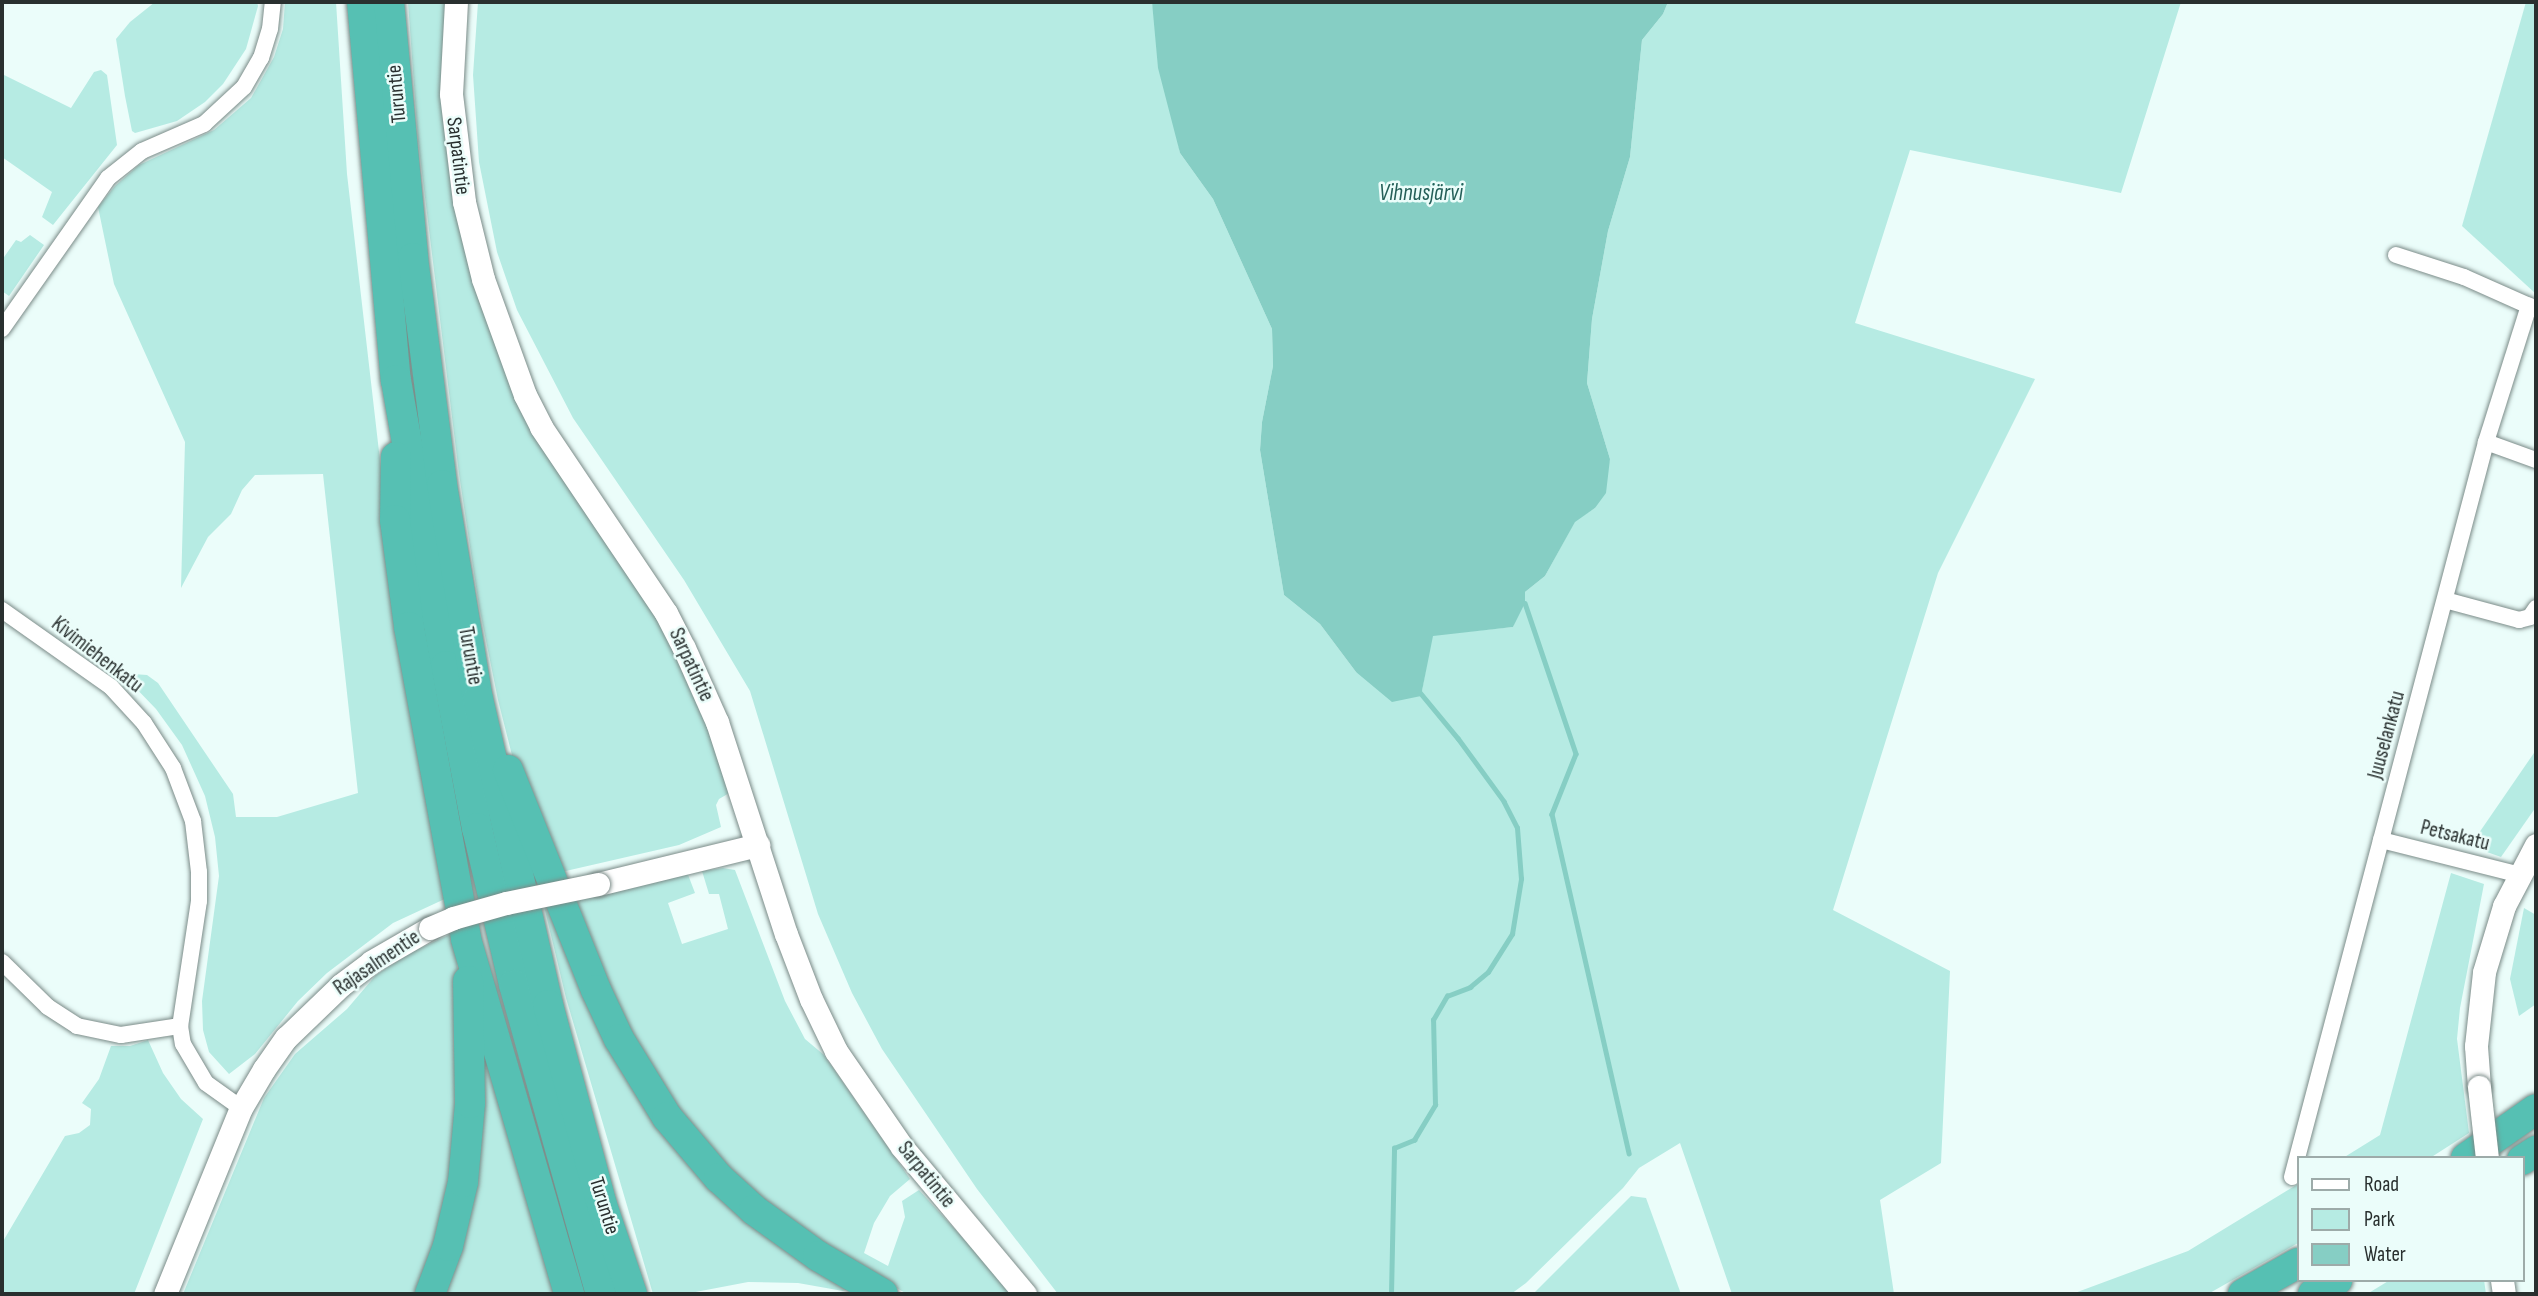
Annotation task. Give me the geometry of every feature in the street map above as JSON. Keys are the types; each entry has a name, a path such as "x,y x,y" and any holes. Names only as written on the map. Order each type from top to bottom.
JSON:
{"highway":[{"name":"Turuntie","path":"362,2 397,380 477,828 514,985 601,1294"},
{"name":"Turuntie","path":"389,2 411,245 440,472 478,699 548,1005 603,1205 632,1294"},
{"path":"397,380 395,520 421,702 466,939 569,1294"},
{"path":"478,699 596,990 619,1039 667,1117 719,1178 754,1210 818,1256 883,1294"},
{"path":"430,1294 447,1246 463,1182 470,1103 466,939"},
{"path":"2469,1156 2536,1109"},
{"path":"2243,1294 2296,1264"},
{"path":"2313,1294 2334,1282"}],"main road":[{"name":"Sarpatintie","path":"456,2 451,94 456,152 473,241 508,352 541,427 672,625 717,722 794,954 836,1051 902,1147 1025,1294"},
{"name":"Rajasalmentie","path":"166,1294 241,1108 279,1048 319,1004 371,962 453,918 506,903 598,884 758,845"},
{"path":"2487,1156 2476,1046 2484,972 2504,906 2536,845"}],"street":[{"path":"2,329 108,178 142,151 204,124 244,87 261,58 273,2"},
{"path":"2396,255 2445,270 2533,308"},
{"name":"Juuselankatu","path":"2298,1156 2486,442 2533,308"},
{"path":"2486,442 2536,460"},
{"path":"2445,600 2519,620 2530,617 2536,608"},
{"name":"Kivimiehenkatu","path":"2,610 111,687 131,707 160,743 186,796 198,847 199,901 180,1026"},
{"name":"Petsakatu","path":"2381,840 2519,875"},
{"path":"2,962 48,1007 77,1026 121,1035 180,1026 183,1044 199,1075 213,1091 241,1108"},
{"name":"Juuselankatu","path":"2292,1177 2296,1162"}],"green space":[{"path":"155,2 257,2 258,6 246,49 223,84 205,102 177,121 135,133 132,131 116,39 130,22"},
{"path":"285,2 336,2 347,174 381,469 449,897 393,923 327,973 298,1001 255,1054 229,1074 209,1052 203,1030 202,1001 219,876 215,837 205,796 182,745 156,709 128,680 133,674 147,675 158,683 233,794 236,817 277,817 358,793 323,474 255,475 242,490 231,514 208,537 181,588 185,442 114,284 98,207 115,186 139,165 214,130 251,98 274,57 283,29"},
{"path":"408,2 450,2 447,44 496,335 681,661 707,719 731,792 719,799 716,805 721,827 679,845 557,873 514,763 479,606 459,474 418,140"},
{"path":"478,2 1152,2 1180,153 1213,199 1272,329 1273,366 1262,422 1260,450 1284,595 1320,624 1356,672 1421,696 1432,635 1513,627 1525,592 1545,576 1575,521 1595,508 1610,459 1587,383 1592,319 1608,231 1630,157 1642,40 1663,14 1668,2 2181,2 2121,193 1910,150 1855,323 2035,379 1938,573 1833,910 1950,971 1941,1163 1880,1200 1894,1294 1732,1294 1680,1143 1639,1168 1623,1188 1526,1283 1511,1294 1058,1294 977,1189 882,1049 852,993 818,914 750,691 684,580 573,418 517,310 497,252 479,162 473,75"},
{"path":"2526,2 2536,2 2536,294 2462,226"},
{"path":"101,70 107,75 117,145 53,225 42,217 52,192 2,157 2,74 71,108 94,72"},
{"path":"30,235 44,245 9,296 2,291 2,260 16,240 21,242"},
{"path":"2536,750 2536,807 2501,857 2470,846"},
{"path":"723,868 735,870 785,1001 805,1039 824,1055 910,1179 890,1196 874,1223 864,1253 888,1266 905,1217 902,1201 919,1190 1014,1294 907,1294 810,1238 722,1165 692,1128 634,1043 568,899 687,872 695,893 668,903 682,944 728,929 719,894 709,894 702,871"},
{"path":"2451,873 2484,884 2460,1008 2457,1039 2469,1133 2433,1156 2346,1156 2380,1135"},
{"path":"555,904 663,1121 851,1288 843,1291 798,1283 748,1282 685,1294 653,1294 566,998 544,906"},
{"path":"2524,908 2536,915 2536,1004 2519,1016 2510,979"},
{"path":"455,932 461,1020 456,1177 421,1294 183,1294 264,1098 295,1054 347,1009 376,975 412,952"},
{"path":"477,992 562,1294 443,1294"},
{"path":"148,1040 163,1073 181,1099 203,1119 134,1294 2,1294 2,1243 65,1136 79,1133 90,1125 91,1109 82,1103 99,1079 111,1046 130,1046"},
{"path":"2296,1185 2296,1244 2208,1294 2072,1294 2188,1251"},
{"path":"1631,1196 1646,1198 1681,1294 1533,1294"},
{"path":"2387,1282 2484,1282 2486,1294 2367,1294"}],"water":[{"name":"Vihnusjärvi","path":"1152,2 1668,2 1663,14 1642,40 1630,157 1608,231 1592,319 1587,383 1610,459 1606,493 1595,508 1575,522 1545,576 1525,592 1525,603 1513,627 1433,636 1421,696 1392,702 1356,672 1320,624 1284,595 1260,450 1262,422 1273,366 1272,329 1213,199 1180,153 1158,68"}],"waterway":[{"path":"1525,603 1576,754 1552,814 1629,1153"},
{"path":"1391,1294 1394,1148 1414,1140 1435,1105 1433,1020 1447,996 1470,987 1488,972 1512,934 1521,879 1517,828 1504,802 1420,693"}]}
